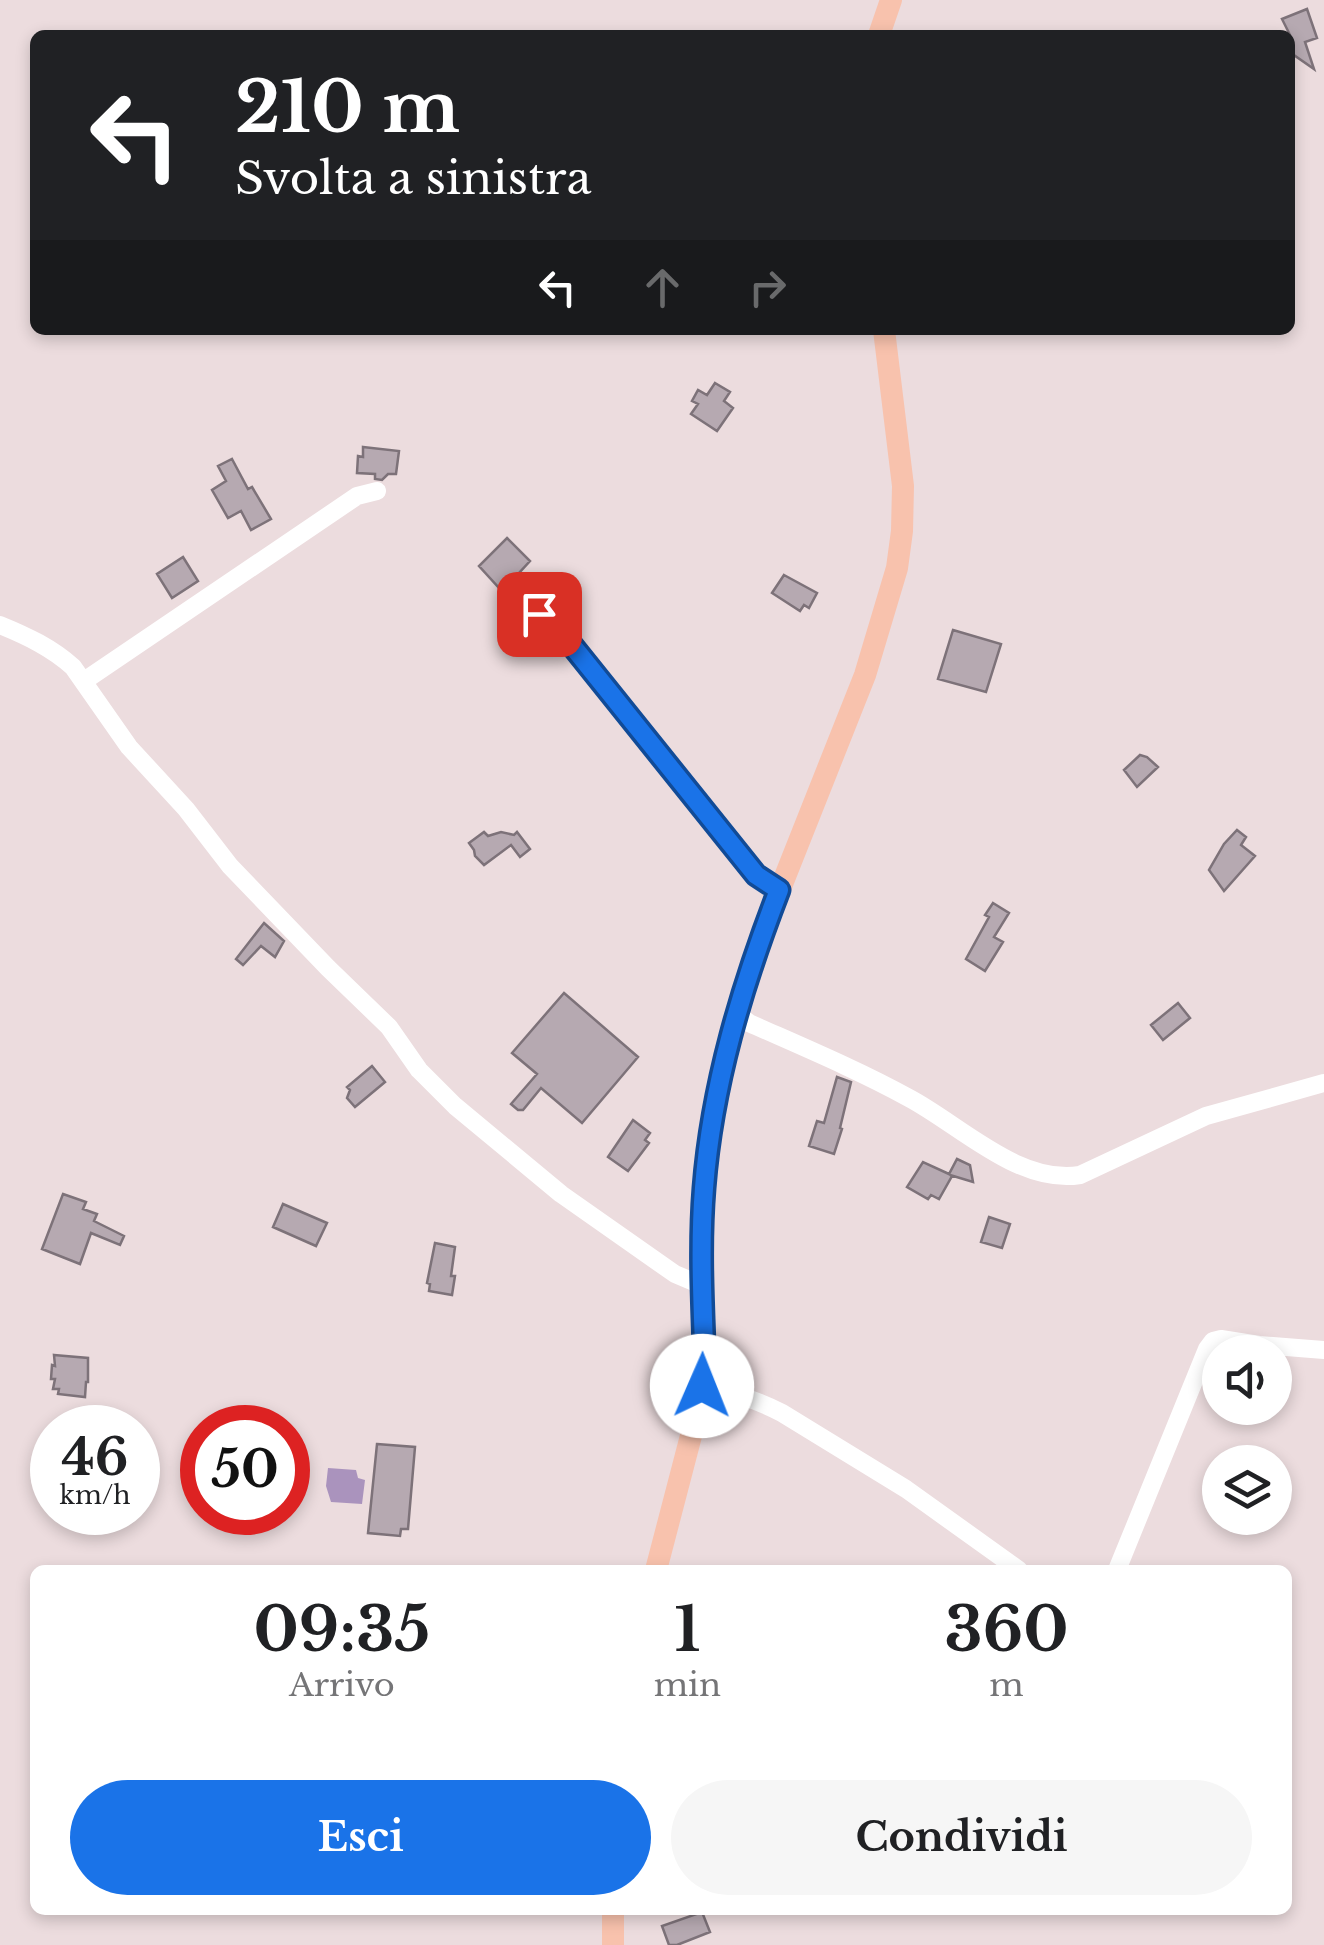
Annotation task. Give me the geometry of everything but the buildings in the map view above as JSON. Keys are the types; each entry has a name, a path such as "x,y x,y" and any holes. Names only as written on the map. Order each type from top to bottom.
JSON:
{"main road":[{"path":"881,30 891,0"},
{"path":"657,1565 705,1373 701,1284 704,1188 713,1110 736,1013 779,890 865,675 897,568 903,486 885,335"},
{"path":"613,1915 613,1945"}],"street":[{"path":"84,681 358,496 378,491"},
{"path":"507,599 513,606 546,618 558,628 756,875 779,890"},
{"path":"0,625 30,637 63,658 84,681 129,747 186,809 230,866 389,1027 419,1070 455,1106 561,1194 675,1274 701,1284"},
{"path":"736,1013 749,1023 910,1098 1002,1157 1024,1168 1063,1178 1080,1175 1206,1116 1324,1084"},
{"path":"1119,1565 1213,1341 1324,1350"},
{"path":"702,1386 734,1393 782,1413 906,1489 1011,1565"}],"shaded area":[{"path":"328,1468 356,1470 358,1478 365,1480 362,1504 331,1502 326,1486"}],"route":[{"path":"539,614 558,628 756,875 779,890 736,1013 713,1110 704,1188 702,1386"}]}
